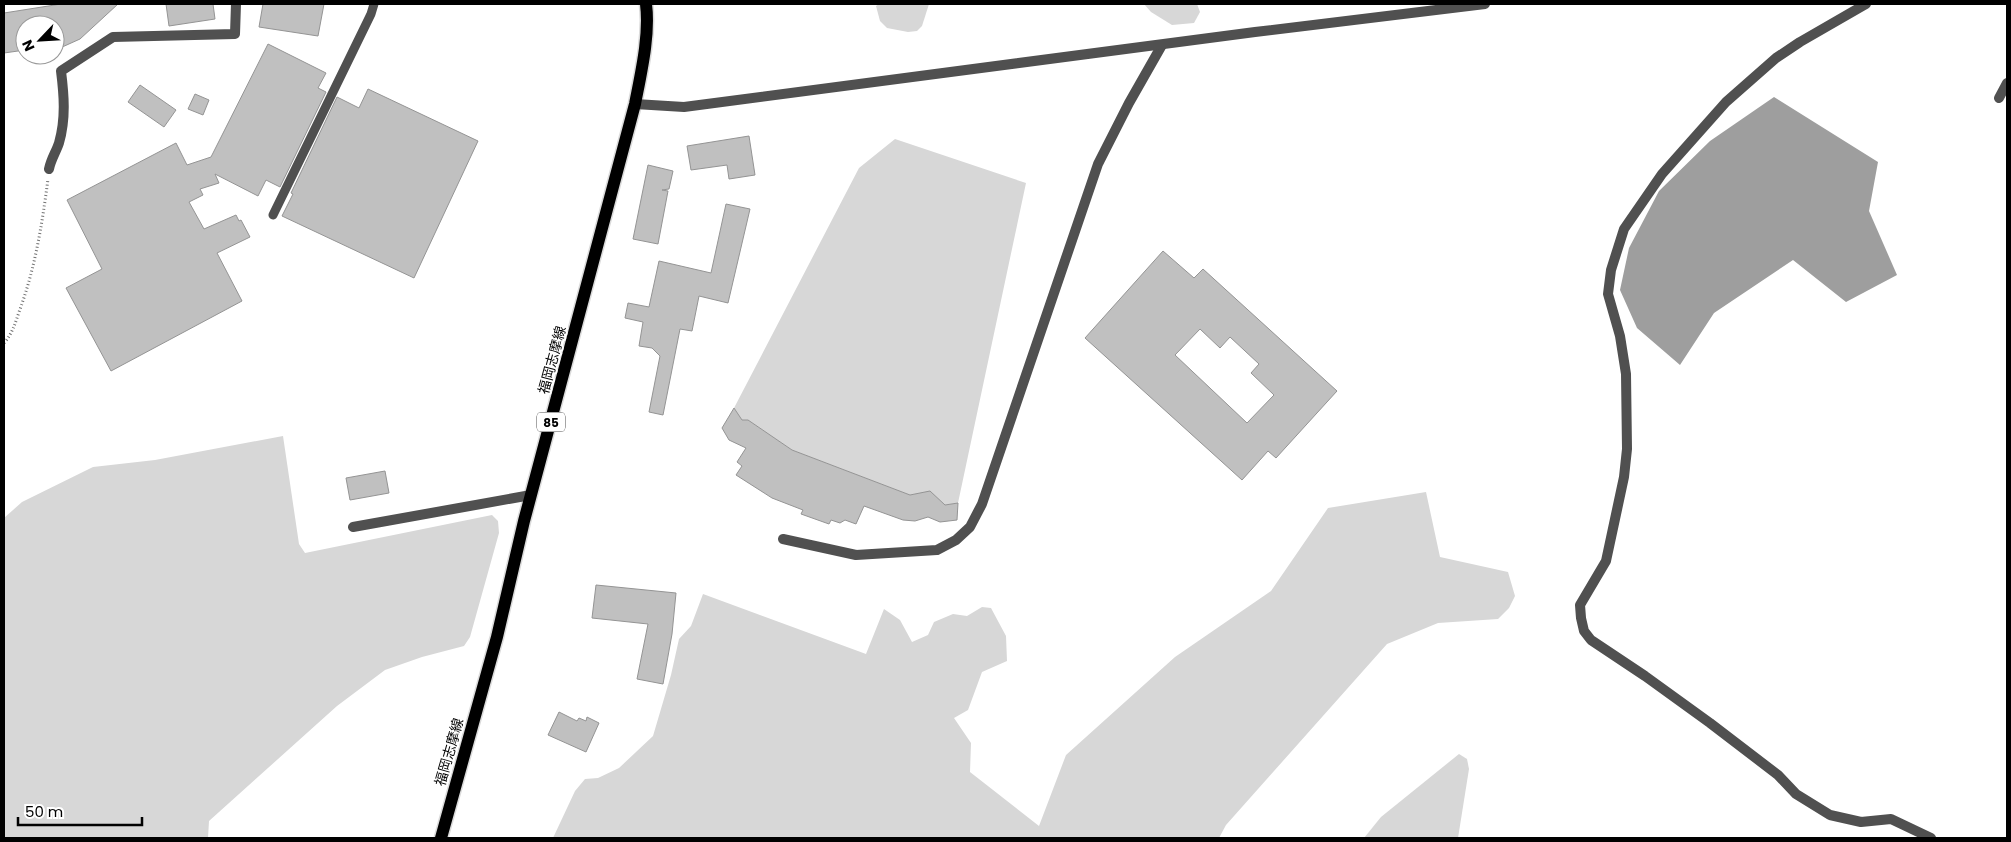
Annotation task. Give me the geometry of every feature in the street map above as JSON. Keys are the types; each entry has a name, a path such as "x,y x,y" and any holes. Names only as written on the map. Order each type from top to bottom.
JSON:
{"main road":[{"name":"福岡志摩線","path":"441,838 497,637 531,495 635,104 643,62 649,7"}],"street":[{"path":"49,169 51,159 59,143 65,104 61,71 113,38 235,34 236,4"},
{"path":"635,104 684,107 1485,4"},
{"path":"1866,4 1776,58 1726,102 1662,174 1624,228 1610,270 1608,294 1620,336 1626,374 1627,449 1624,477 1606,561 1580,605 1584,631 1591,640 1710,723 1778,775 1796,794 1830,815 1861,822 1891,819 1930,838"},
{"path":"783,539 856,555 937,550 956,540 970,527 982,504 1098,164 1129,102 1162,45"},
{"path":"1999,98 2007,83"},
{"path":"353,527 531,495"}],"lane":[{"path":"273,215 371,14 374,4"}],"path":[{"path":"4,343 11,336 28,287 43,219 49,169"}],"shaded area":[{"path":"879,4 929,4 922,26 917,31 908,32 887,28 880,21 876,6"},
{"path":"1144,4 1197,4 1200,12 1194,23 1172,25 1151,12"},
{"path":"1774,97 1878,162 1869,211 1897,275 1846,302 1793,260 1714,313 1680,365 1637,328 1620,290 1629,248 1659,191 1710,141"},
{"path":"895,139 1026,183 958,503 945,505 929,493 910,495 792,450 749,421 742,420 734,408 859,168"},
{"path":"283,436 299,544 305,553 492,515 498,521 499,533 470,637 464,646 422,657 385,670 337,706 209,821 208,838 4,838 4,518 22,502 93,467 155,460"},
{"path":"1426,492 1440,557 1508,572 1515,596 1509,608 1498,619 1438,623 1387,644 1226,825 1219,838 553,838 575,791 585,779 598,778 619,768 653,736 671,675 679,639 691,626 703,594 866,654 884,609 900,620 912,642 928,635 934,622 953,614 967,616 982,607 991,608 1006,636 1007,661 982,672 968,710 954,718 971,743 970,772 1039,826 1066,755 1175,657 1271,591 1328,508"},
{"path":"1459,754 1467,759 1469,769 1458,838 1364,838 1381,817"}],"building":[{"path":"61,4 118,4 80,39 65,46 65,15 15,15 15,51 4,53 4,13"},
{"path":"166,4 213,4 215,19 169,26"},
{"path":"263,4 324,4 318,36 259,27"},
{"path":"268,44 326,73 318,88 326,92 280,187 266,180 258,196 215,174 219,183 200,189 203,195 189,202 204,229 236,215 239,221 241,220 250,237 217,253 242,301 111,371 66,288 102,269 67,200 176,143 187,165 211,157"},
{"path":"140,85 176,110 164,127 128,102"},
{"path":"368,89 478,141 414,278 282,216 337,97 359,108"},
{"path":"195,94 209,100 203,115 188,109"},
{"path":"749,136 755,175 729,179 727,165 691,170 687,146"},
{"path":"648,165 673,171 669,189 662,190 668,191 658,244 633,239"},
{"path":"726,204 750,209 728,303 699,296 692,331 680,329 663,415 649,412 660,356 652,348 639,346 643,322 625,318 628,303 649,307 659,261 711,273"},
{"path":"1163,251 1194,278 1203,269 1337,391 1276,458 1268,451 1242,480 1085,338","holes":["1200,329 1220,348 1230,337 1259,364 1251,373 1274,395 1247,423 1175,355"]},
{"path":"734,408 742,420 748,420 792,450 910,495 930,491 945,505 958,503 957,520 940,522 928,517 915,521 903,520 864,506 856,524 845,520 840,523 831,520 829,524 801,514 803,510 772,498 736,475 742,466 737,462 746,448 729,440 722,428"},
{"path":"385,471 389,493 350,500 346,478"},
{"path":"596,585 676,593 672,634 663,684 637,679 648,624 592,618"},
{"path":"559,712 577,721 579,718 586,721 587,717 599,723 586,752 548,735"}]}
